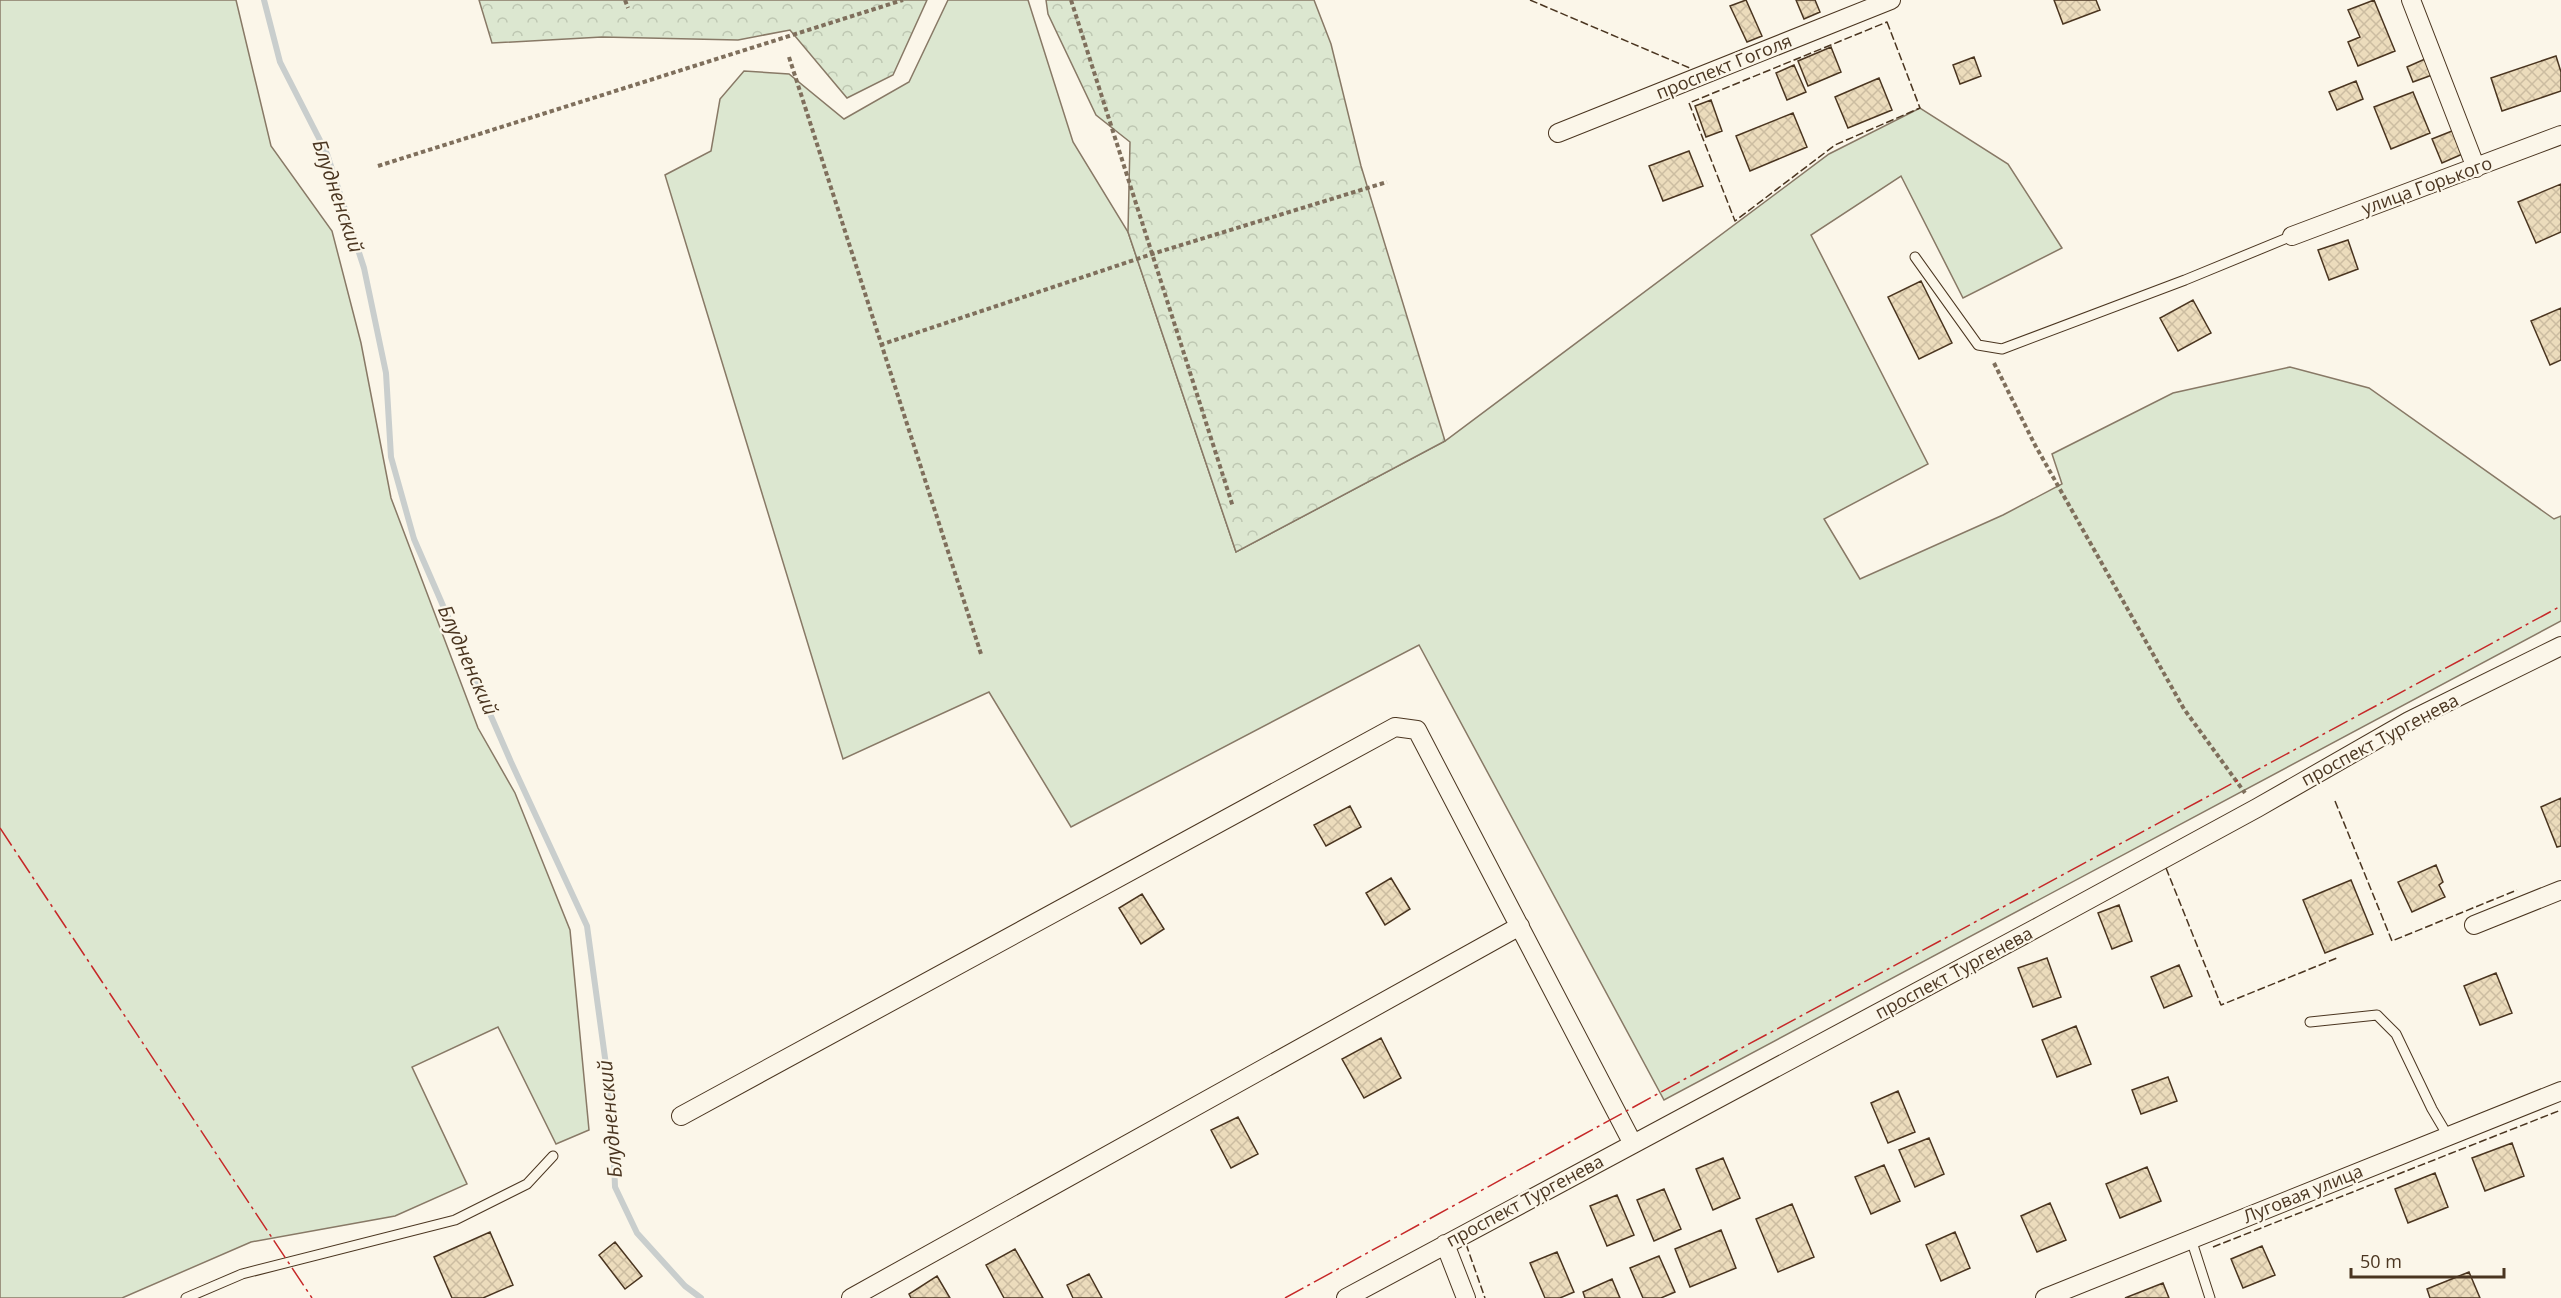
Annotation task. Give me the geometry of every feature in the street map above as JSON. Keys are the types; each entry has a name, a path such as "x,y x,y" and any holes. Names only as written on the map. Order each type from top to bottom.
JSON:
{"street":[{"name":"проспект Гоголя","path":"1558,133 1891,0"},
{"path":"2411,0 2476,168"},
{"name":"улица Горького","path":"2292,236 2561,135"},
{"name":"проспект Тургенева","path":"1346,1298 2257,808 2409,721 2561,646"},
{"path":"681,1116 1395,726 1417,730 1633,1144"},
{"path":"2474,925 2561,890"},
{"path":"851,1298 1520,926"},
{"name":"Луговая улица","path":"2045,1298 2561,1091"},
{"path":"1445,1244 1467,1298"}],"lane":[{"path":"1915,256 1978,345 2002,349 2185,280 2292,236"},
{"path":"2310,1022 2377,1015 2396,1034 2432,1109 2448,1136"},
{"path":"186,1298 242,1274 455,1220 527,1184 553,1156"},
{"path":"2191,1239 2210,1298"}],"path":[{"path":"625,0 628,8"},
{"path":"378,166 903,0"},
{"path":"1071,0 1233,507"},
{"path":"789,57 981,654"},
{"path":"880,345 1152,254 1387,183"},
{"path":"1985,346 2035,445 2184,709 2227,772 2257,808"}],"green space":[{"path":"0,0 236,0 271,146 332,231 361,343 391,498 478,728 515,793 570,930 589,1130 556,1144 498,1027 412,1067 467,1184 395,1216 251,1242 122,1298 0,1298"},
{"path":"479,0 927,0 893,75 847,98 790,30 738,40 602,37 492,43"},
{"path":"948,0 1028,0 1073,142 1128,232 1236,552 1445,441 1829,154 1920,108 2008,164 2062,248 1963,298 1901,176 1811,235 1928,464 1824,519 1860,579 2003,515 2062,484 2052,454 2173,393 2290,367 2369,388 2554,519 2561,516 2561,621 1664,1100 1419,645 1071,827 989,692 843,759 665,175 711,151 720,99 744,71 789,74 844,119 909,82"},
{"path":"1046,0 1314,0 1331,44 1361,166 1445,441 1236,552 1128,232 1130,142 1096,115 1048,14"}],"building":[{"path":"1746,0 1762,36 1747,42 1730,6"},
{"path":"1796,0 1815,0 1820,12 1804,19"},
{"path":"2054,0 2096,0 2100,10 2063,24"},
{"path":"2374,0 2395,51 2358,66 2348,42 2360,37 2348,10"},
{"path":"1831,47 1841,72 1808,86 1798,61"},
{"path":"2556,56 2561,72 2561,91 2502,111 2491,78"},
{"path":"1974,57 1981,76 1960,84 1953,65"},
{"path":"2425,59 2432,75 2413,82 2407,67"},
{"path":"1794,65 1806,92 1787,100 1776,73"},
{"path":"1879,78 1892,110 1848,128 1835,97"},
{"path":"2356,81 2363,99 2337,110 2329,92"},
{"path":"2413,92 2430,133 2391,149 2374,107"},
{"path":"1711,100 1722,131 1706,137 1695,106"},
{"path":"1793,113 1807,147 1750,171 1736,136"},
{"path":"2457,129 2467,152 2442,163 2432,139"},
{"path":"1689,151 1703,186 1663,201 1649,166"},
{"path":"2561,184 2561,232 2536,243 2518,202"},
{"path":"2348,240 2358,269 2329,280 2318,250"},
{"path":"1921,281 1952,343 1919,359 1888,297"},
{"path":"2193,300 2211,333 2178,351 2160,318"},
{"path":"2561,308 2561,360 2550,365 2531,321"},
{"path":"2561,798 2561,846 2557,847 2541,807"},
{"path":"1350,806 1361,827 1326,846 1314,825"},
{"path":"2436,865 2443,882 2439,885 2445,897 2412,912 2398,882"},
{"path":"1391,878 1410,909 1385,925 1366,893"},
{"path":"2351,880 2373,934 2325,953 2303,900"},
{"path":"1142,894 1164,929 1141,944 1119,908"},
{"path":"2119,905 2132,941 2112,949 2098,913"},
{"path":"2047,958 2061,997 2033,1007 2018,968"},
{"path":"2179,965 2192,996 2164,1008 2151,977"},
{"path":"2496,973 2512,1013 2480,1025 2464,986"},
{"path":"2076,1026 2091,1064 2057,1077 2042,1040"},
{"path":"1381,1038 1401,1078 1364,1098 1342,1059"},
{"path":"2168,1077 2177,1101 2141,1114 2132,1090"},
{"path":"1898,1091 1915,1132 1888,1143 1871,1103"},
{"path":"1238,1117 1258,1154 1231,1168 1211,1130"},
{"path":"1929,1138 1944,1174 1915,1187 1899,1150"},
{"path":"2512,1143 2524,1176 2485,1191 2472,1158"},
{"path":"1723,1158 1740,1198 1713,1210 1696,1169"},
{"path":"1884,1165 1900,1201 1871,1214 1855,1177"},
{"path":"2147,1167 2161,1201 2120,1218 2106,1184"},
{"path":"2435,1173 2448,1207 2408,1223 2395,1189"},
{"path":"1664,1189 1681,1229 1654,1241 1637,1200"},
{"path":"1617,1195 1634,1235 1607,1246 1590,1206"},
{"path":"2050,1203 2066,1240 2037,1252 2021,1216"},
{"path":"1792,1204 1814,1257 1778,1272 1756,1219"},
{"path":"1721,1230 1736,1268 1690,1287 1675,1249"},
{"path":"490,1232 513,1285 483,1298 452,1298 434,1257"},
{"path":"1955,1232 1970,1268 1941,1281 1926,1245"},
{"path":"615,1242 642,1276 625,1289 599,1255"},
{"path":"2262,1246 2275,1275 2243,1288 2231,1259"},
{"path":"1015,1249 1043,1298 1004,1298 986,1265"},
{"path":"1557,1252 1574,1292 1560,1298 1545,1298 1530,1263"},
{"path":"1659,1256 1675,1292 1661,1298 1643,1298 1630,1268"},
{"path":"2469,1272 2480,1298 2430,1298 2427,1289"},
{"path":"1089,1274 1102,1298 1073,1298 1067,1285"},
{"path":"937,1276 950,1298 911,1298 909,1294"},
{"path":"1612,1279 1620,1298 1585,1298 1583,1292"},
{"path":"2163,1283 2169,1298 2125,1298"}],"waterway":[{"name":"Блудненский","path":"264,0 280,62 327,154 364,268 386,373 391,457 414,539 511,762 587,926 612,1109 615,1187 637,1233 685,1286 701,1298"}],"fence":[{"path":"1530,0 1692,69"},
{"path":"1887,22 1920,108 1835,145 1735,221 1689,103 1887,22"},
{"path":"2335,801 2392,941 2517,890"},
{"path":"2166,868 2221,1005 2337,958"},
{"path":"2213,1247 2561,1110"},
{"path":"1466,1244 1485,1298"}],"power":[{"path":"1285,1298 1736,1051 2561,606"},
{"path":"0,828 312,1298"}]}
